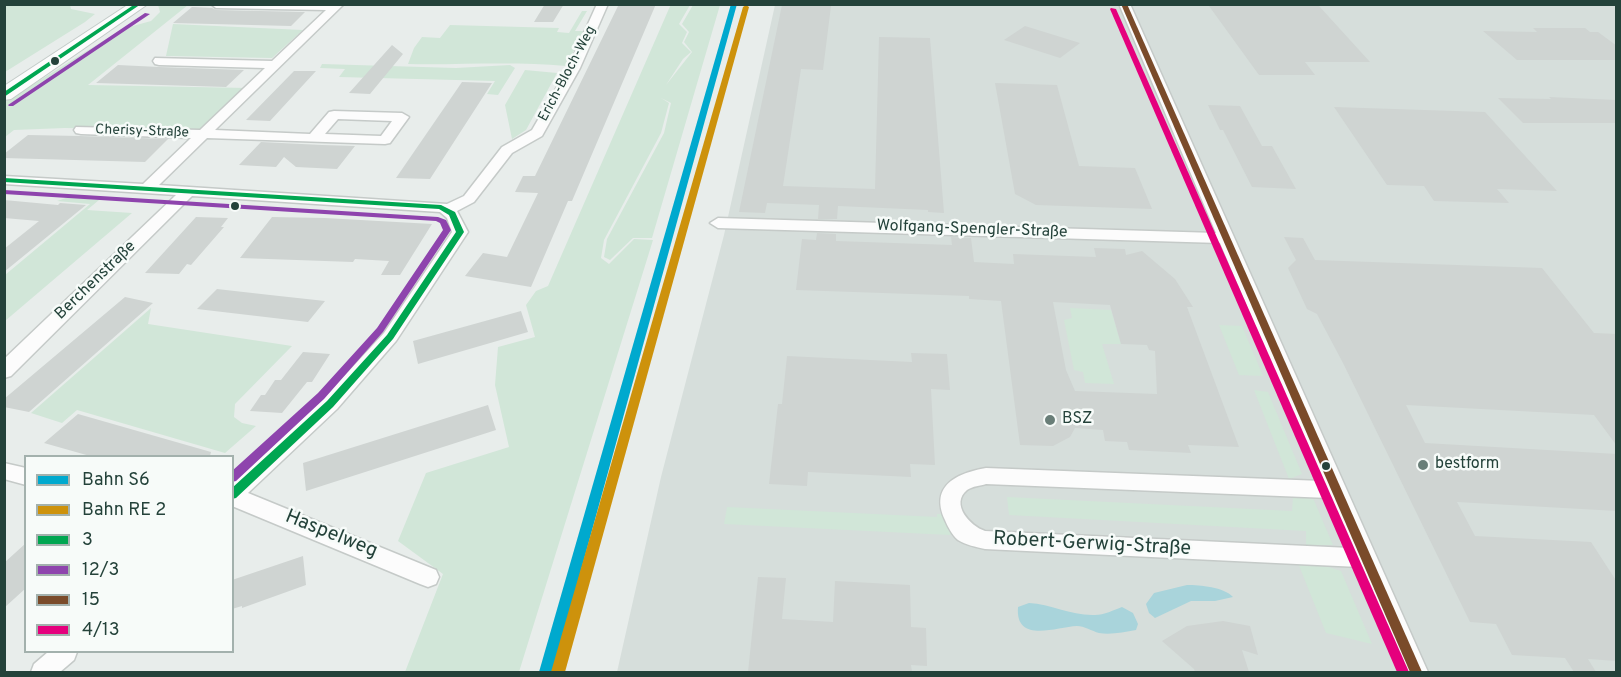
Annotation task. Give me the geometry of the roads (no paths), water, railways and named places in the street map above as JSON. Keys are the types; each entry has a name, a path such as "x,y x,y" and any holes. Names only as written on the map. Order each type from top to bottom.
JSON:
{"main road":[{"path":"4,82 49,56 123,4"},
{"path":"4,95 140,4"}],"street":[{"name":"Erich-Bloch-Weg","path":"448,210 469,199 507,150 537,133 573,68 603,4"},
{"path":"1124,4 1416,672"},
{"name":"Cherisy-Straße","path":"216,5 338,6"},
{"name":"Cherisy-Straße","path":"144,190 338,6"},
{"path":"159,61 276,65"},
{"path":"204,134 314,138 385,140 402,117 334,115 314,138"},
{"name":"Cherisy-Straße","path":"81,130 204,134"},
{"path":"4,180 385,203 448,210 455,216 460,232 390,337 330,404 234,493"},
{"name":"Berchenstraße","path":"4,370 188,192"},
{"name":"Wolfgang-Spengler-Straße","path":"718,223 1226,238"},
{"path":"4,471 24,476"},
{"name":"Robert-Gerwig-Straße","path":"1336,490 986,476 959,484 953,490 951,499 952,511 957,522 968,534 986,540 1366,558"},
{"name":"Haspelweg","path":"234,496 428,577"},
{"path":"43,672 63,653"}],"water":[{"path":"1187,585 1218,589 1233,597 1215,601 1191,601 1155,618 1149,613 1146,604 1154,593"},
{"path":"1029,603 1086,615 1102,614 1122,607 1133,613 1138,624 1136,630 1113,633 1099,633 1077,626 1030,630 1023,626 1019,618 1018,607"}],"rail line":[{"name":"S6","path":"546,672 734,4"}],"place":[{"name":"BSZ","path":"1050,420"},
{"name":"bestform","path":"1423,465"}]}
